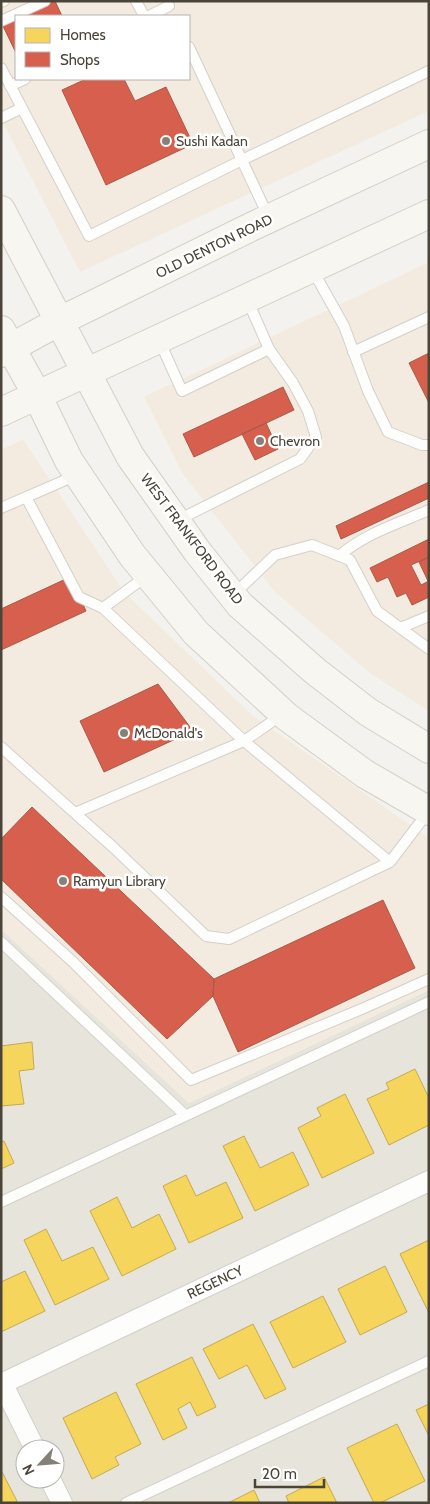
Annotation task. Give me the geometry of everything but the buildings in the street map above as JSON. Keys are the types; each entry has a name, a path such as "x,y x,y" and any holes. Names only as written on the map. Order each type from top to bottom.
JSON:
{"main road":[{"name":"OLD DENTON ROAD","path":"4,344 60,321 269,219 429,144"},
{"name":"WEST FRANKFORD ROAD","path":"1,210 130,456 232,595 240,605 315,671 368,712 429,749"},
{"path":"1,412 429,214"},
{"path":"4,344 37,396 78,474 132,555 196,634 284,714 365,774 429,811"}],"street":[{"name":"REGENCY","path":"2,1384 429,1181"},
{"path":"2,1384 30,1439"},
{"path":"55,1489 62,1503"}],"lane":[{"path":"1,21 44,1"},
{"path":"136,1 143,15"},
{"path":"151,15 168,4"},
{"path":"190,49 269,219"},
{"path":"1,68 89,236 242,160 429,71"},
{"path":"10,86 23,80"},
{"path":"1,118 22,108"},
{"path":"312,268 344,326 368,391 388,432 422,445 429,445"},
{"path":"176,521 300,459 316,437 308,411 293,383 269,349 247,298"},
{"path":"353,352 429,317"},
{"path":"158,339 182,391 269,349"},
{"path":"1,508 78,474"},
{"path":"26,497 79,597 103,608 244,741 390,862"},
{"path":"339,556 348,548 370,536 429,510"},
{"path":"232,595 275,555 312,545 350,560 377,611 429,649"},
{"path":"103,608 148,575"},
{"path":"400,628 429,616"},
{"path":"75,813 244,741 284,714"},
{"path":"1,747 114,848 206,936 229,939 390,862 429,811"},
{"path":"1,897 72,961 191,1080 429,979"},
{"path":"1,942 185,1115"},
{"path":"1,1202 429,1002"},
{"path":"126,1503 429,1361"}],"shaded area":[{"path":"1,1 429,1 429,111 80,272 1,119"},
{"path":"429,262 429,711 371,674 275,592 182,473 144,397"},
{"path":"23,439 124,592 252,715 429,838 429,990 189,1103 1,929 1,450"},
{"path":"1,929 189,1103 429,990 429,1503 1,1503"}],"place":[{"name":"Sushi Kadan","path":"166,141"},
{"name":"Chevron","path":"260,441"},
{"name":"McDonald's","path":"124,733"},
{"name":"Ramyun Library","path":"63,881"}]}
